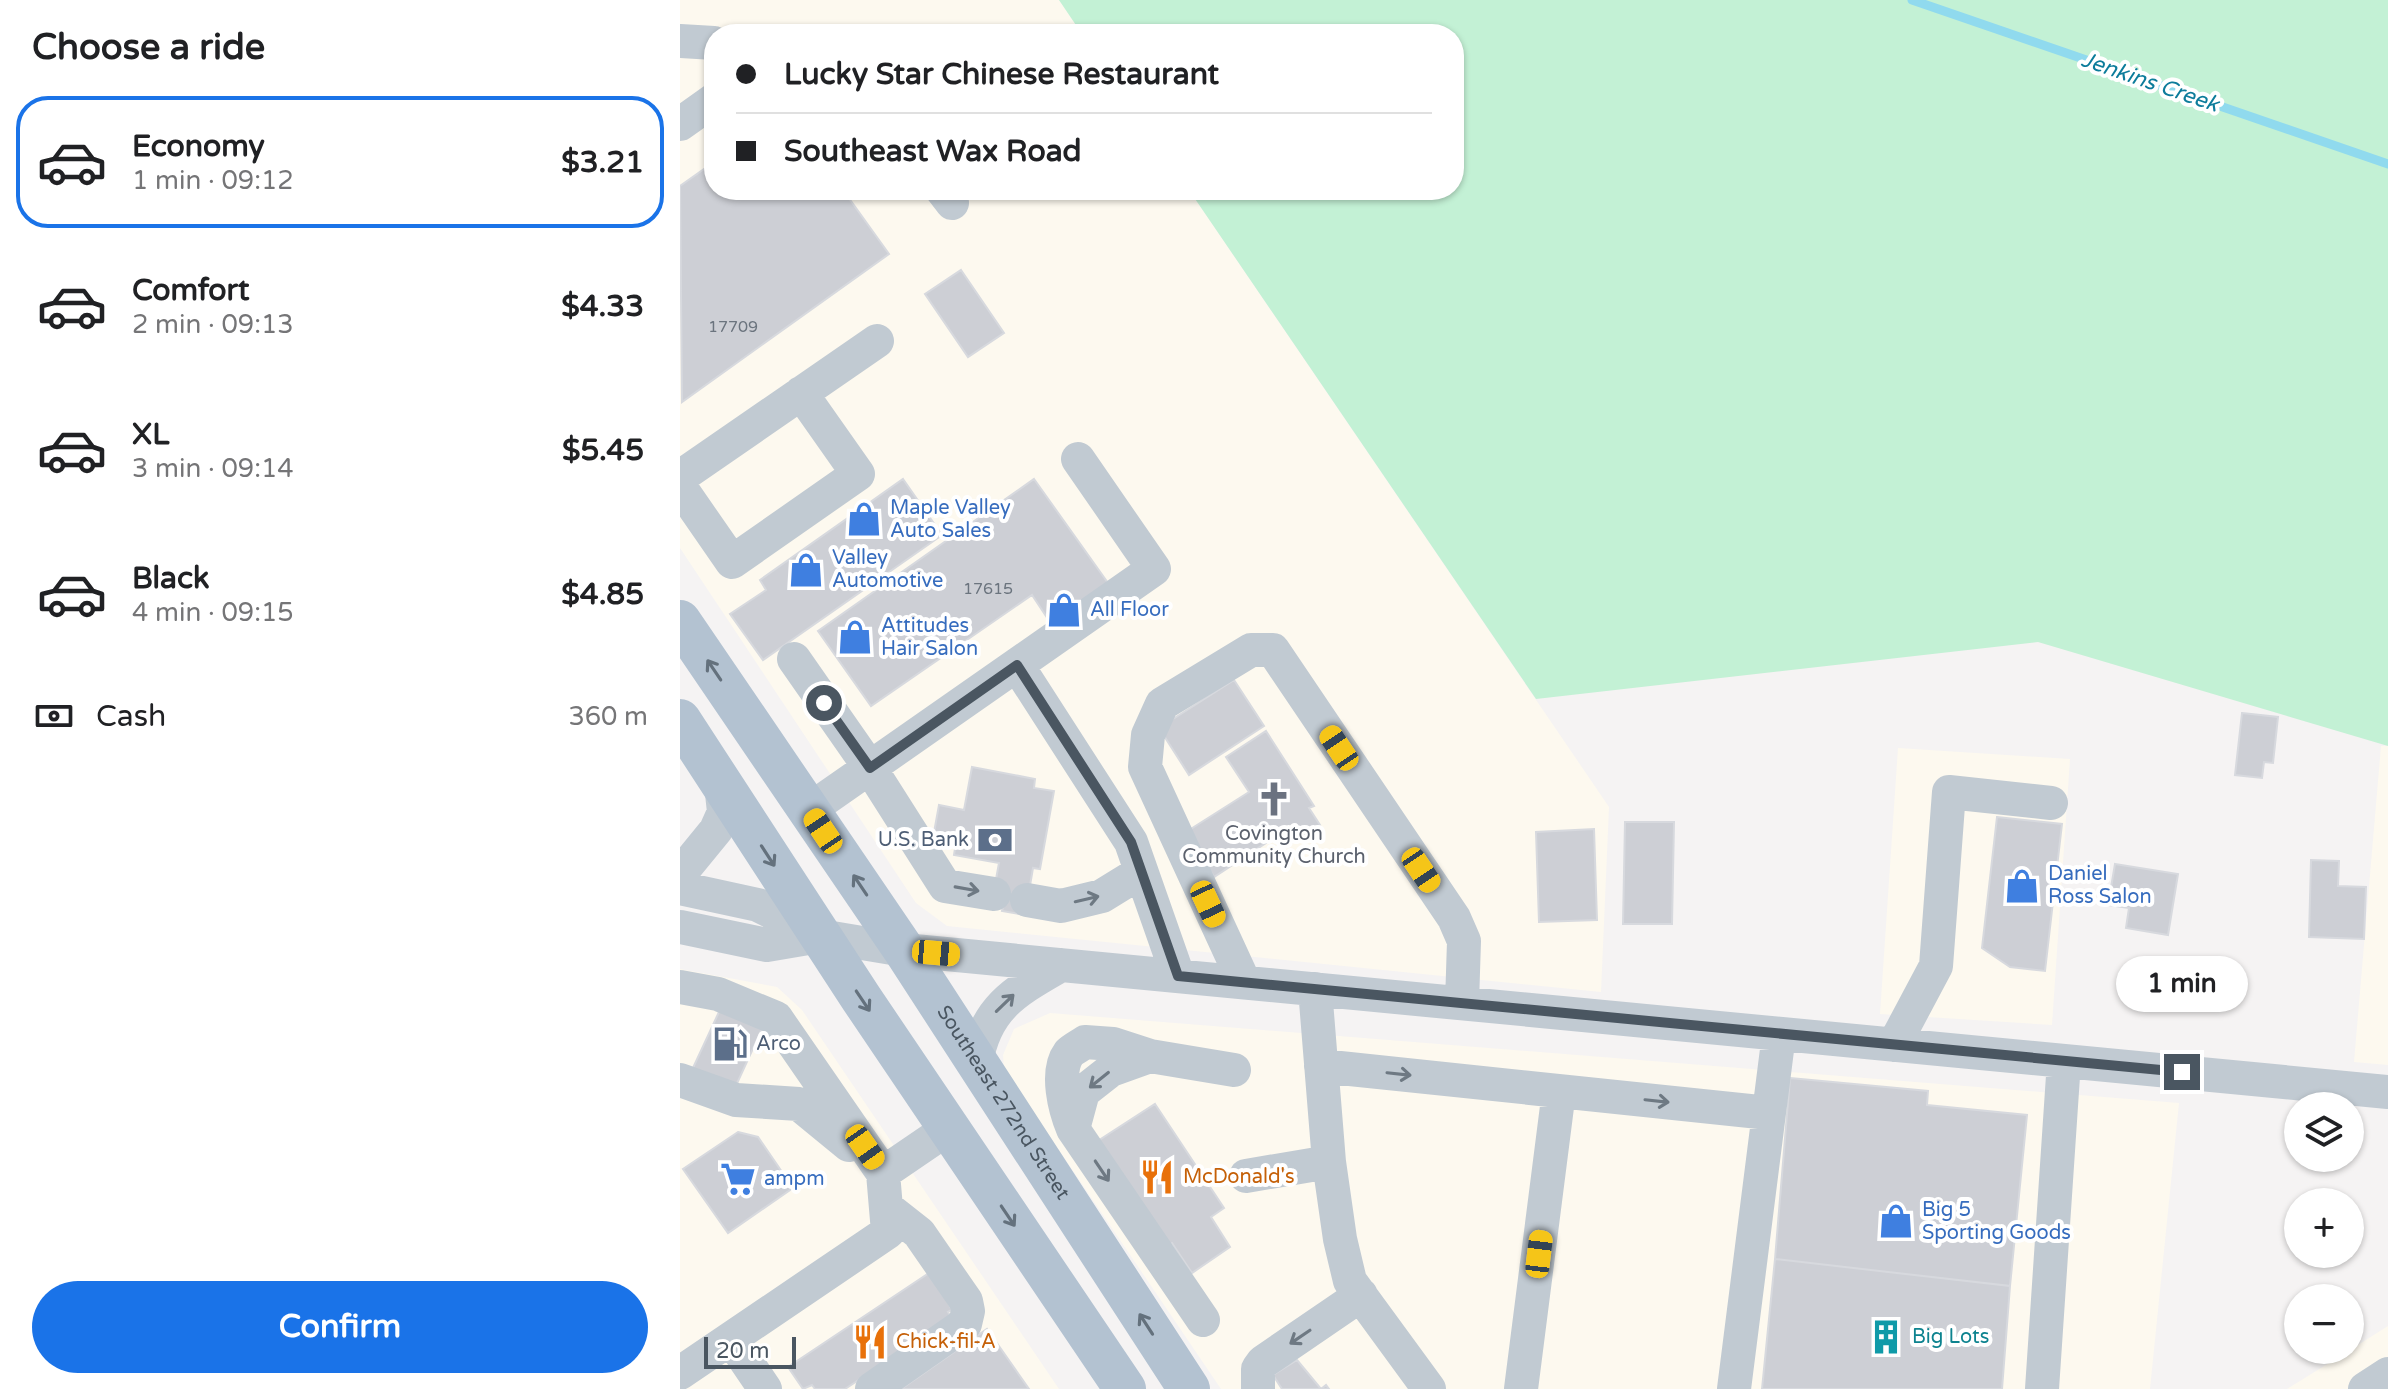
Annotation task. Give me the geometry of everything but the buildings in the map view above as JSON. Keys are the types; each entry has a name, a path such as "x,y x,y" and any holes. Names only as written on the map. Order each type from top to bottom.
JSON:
{"main road":[{"name":"Southeast 272nd Street","path":"680,621 904,950 1189,1389"},
{"path":"680,720 820,936 1125,1389"}],"street":[{"path":"680,41 704,42"},
{"path":"680,124 704,107"},
{"path":"680,477 877,341"},
{"path":"680,487 732,562 858,474 801,393"},
{"path":"809,810 1154,569 1078,459"},
{"path":"1244,982 1145,767 1148,735 1162,704 1251,650 1273,650 1454,918 1464,941 1462,1003"},
{"path":"794,659 870,768 945,886 994,894"},
{"path":"1017,665 1131,842 1178,976"},
{"path":"680,874 716,830 724,812 721,784"},
{"path":"1894,1045 1936,966 1949,792 2051,803"},
{"path":"1027,900 1061,906 1102,896 1141,872"},
{"path":"680,888 758,905 820,936 904,950 2388,1092"},
{"path":"680,927 767,945 820,936"},
{"path":"976,1063 981,1035 992,1016 1020,989 1061,965"},
{"path":"680,987 718,994 776,1018 883,1173 888,1232 680,1373"},
{"path":"1315,989 1329,1162 1340,1239 1350,1281 1429,1389"},
{"path":"1734,1389 1779,1034"},
{"path":"1203,1320 1073,1129 1083,1092 1111,1070 1150,1056 1234,1070"},
{"path":"2042,1389 2064,1061"},
{"path":"1321,1066 1769,1113"},
{"path":"680,1080 736,1100 799,1104 883,1173"},
{"path":"1521,1389 1559,1091"},
{"path":"883,1173 949,1128"},
{"path":"1246,1176 1329,1162"},
{"path":"872,1389 965,1324 968,1311 966,1301 919,1233 886,1207"},
{"path":"1258,1389 1258,1369 1263,1362 1361,1295"},
{"path":"731,1339 765,1389"},
{"path":"1095,1345 1109,1389"},
{"path":"2365,1389 2388,1374"},
{"path":"680,1381 685,1389"}],"shaded area":[{"path":"680,0 1059,0 1075,24 704,24 704,200 1196,200 1609,807 1601,992 947,926 916,903 680,548"},
{"path":"2381,746 2388,746 2388,1065 2354,1062"},
{"path":"1898,748 2070,759 2052,1025 1880,1014"},
{"path":"680,969 777,987 802,1010 1059,1389 680,1389"},
{"path":"1050,1013 2179,1103 2150,1389 1221,1389 1004,1069 1003,1055 1014,1029"},
{"path":"2388,1326 2388,1389 2287,1389 2327,1364 2364,1364 2364,1341"}],"green space":[{"path":"1059,0 2388,0 2388,746 2038,642 1536,699 1196,200 1464,200 1464,24 1075,24"}],"waterway":[{"name":"Jenkins Creek","path":"1912,0 2388,164"}],"place":[{"name":"Maple Valley Auto Sales","path":"864,519"},
{"name":"Valley Automotive","path":"806,570"},
{"name":"All Floor","path":"1064,610"},
{"name":"Attitudes Hair Salon","path":"855,637"},
{"name":"Covington Community Church","path":"1274,799"},
{"name":"U.S. Bank","path":"995,840"},
{"name":"Daniel Ross Salon","path":"2022,886"},
{"name":"Arco","path":"730,1044"},
{"name":"McDonald's","path":"1157,1177"},
{"name":"ampm","path":"738,1179"},
{"name":"Big 5 Sporting Goods","path":"1896,1221"},
{"name":"Big Lots","path":"1886,1337"},
{"name":"Chick-fil-A","path":"870,1342"}],"route":[{"path":"824,703 870,768 1017,665 1131,842 1178,976 2182,1072"}]}
